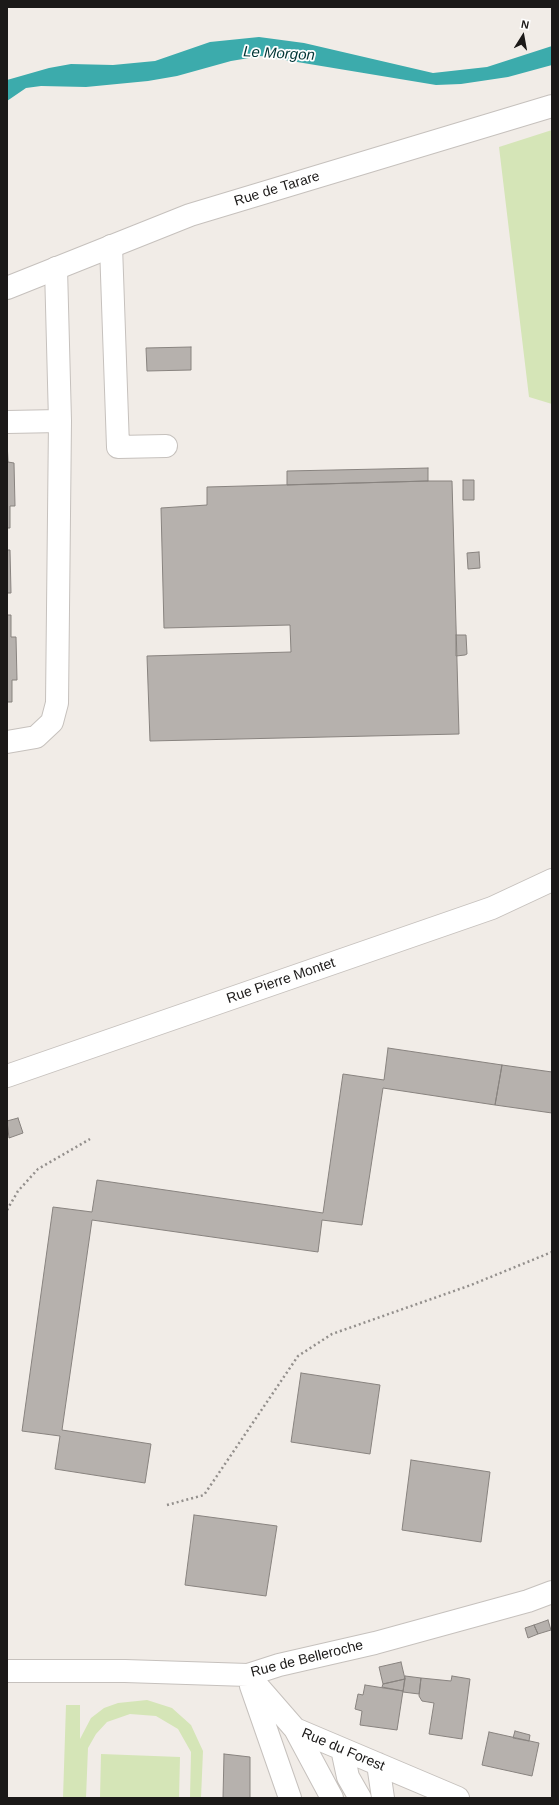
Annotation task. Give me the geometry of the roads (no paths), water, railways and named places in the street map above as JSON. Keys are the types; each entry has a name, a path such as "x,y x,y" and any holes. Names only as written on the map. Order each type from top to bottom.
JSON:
{"street":[{"name":"Rue de Tarare","path":"7,288 190,215 552,106"},
{"path":"111,246 118,447 166,446"},
{"path":"7,742 36,737 52,722 57,703 60,421 56,268"},
{"path":"7,422 60,421"},
{"name":"Rue Pierre Montet","path":"7,1076 492,908 552,880"},
{"name":"Rue de Belleroche","path":"7,1671 125,1671 248,1675 279,1665 375,1643 490,1612 552,1592"},
{"path":"248,1675 290,1798"},
{"name":"Rue du Forest","path":"248,1675 295,1729 458,1798"},
{"path":"295,1729 332,1798"},
{"path":"342,1749 348,1777 360,1798"},
{"path":"378,1764 384,1798"},
{"path":"407,1777 411,1798"}],"water":[{"name":"Le Morgon","path":"259,37 304,43 433,73 487,67 552,46 552,65 508,77 461,84 436,85 261,56 231,61 177,76 148,81 86,87 41,86 26,88 7,101 7,80 49,68 71,64 113,65 155,61 210,42"}]}
